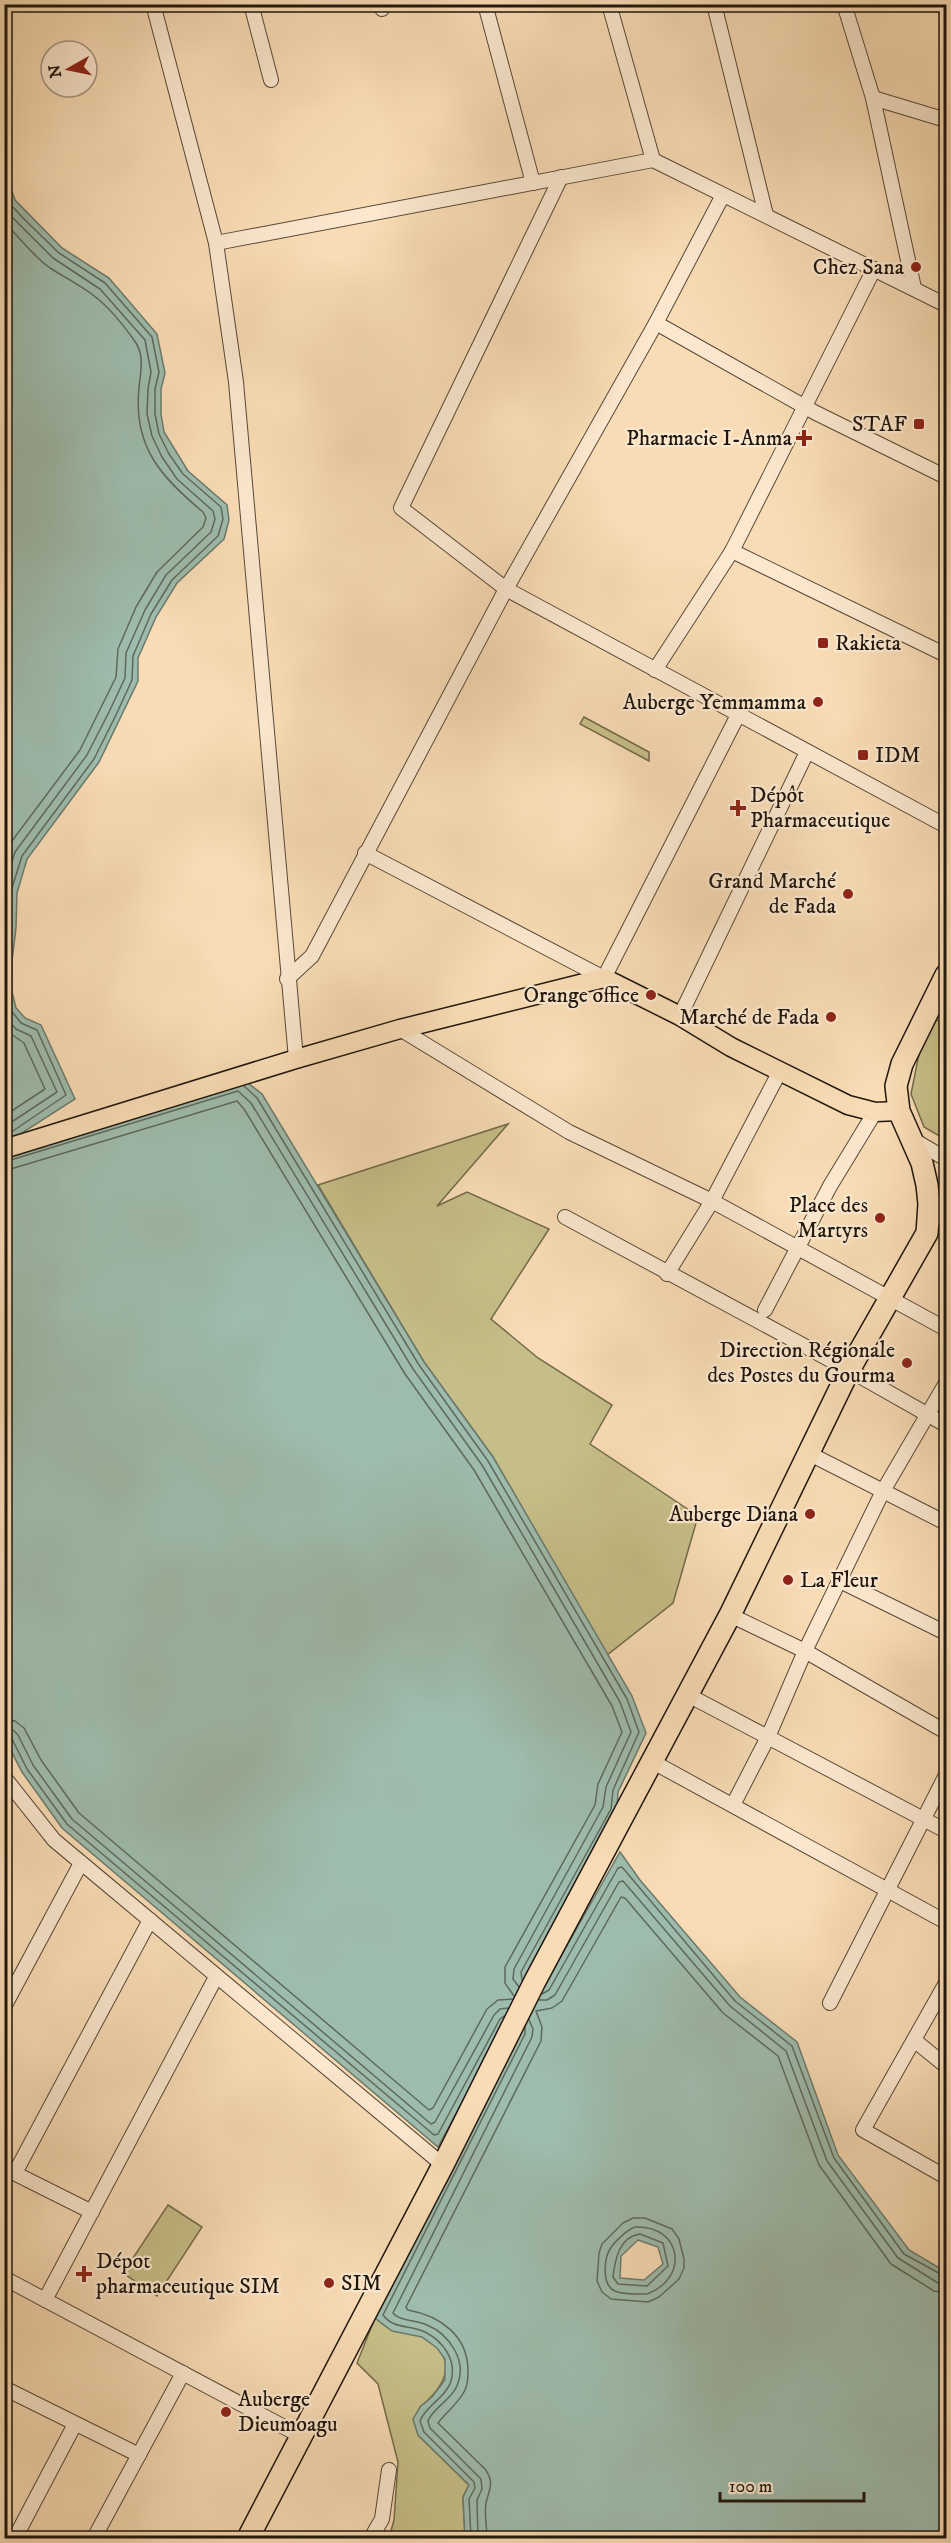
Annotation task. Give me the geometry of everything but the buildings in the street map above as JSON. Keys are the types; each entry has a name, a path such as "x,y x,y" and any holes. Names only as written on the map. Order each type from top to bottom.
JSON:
{"highway":[{"path":"248,2538 535,1982 730,1615 849,1370 927,1233 929,1204 927,1185 912,1139 899,1111 896,1086 902,1064 946,975"}],"main road":[{"path":"4,1149 400,1029 604,978 680,1016 731,1047 848,1105 875,1112 899,1111"}],"street":[{"path":"153,4 216,243 241,435 287,980 296,1059"},
{"path":"250,4 272,80"},
{"path":"485,4 533,183"},
{"path":"609,4 653,160"},
{"path":"714,4 766,215"},
{"path":"844,4 873,98 914,288"},
{"path":"873,98 946,120"},
{"path":"216,243 653,160 946,305"},
{"path":"561,177 401,508 506,590 946,826"},
{"path":"287,980 312,956 506,590 656,323 723,195"},
{"path":"655,670 732,551 874,268"},
{"path":"656,323 804,406 946,477"},
{"path":"732,551 946,655"},
{"path":"365,853 604,978 738,715"},
{"path":"680,1016 807,752"},
{"path":"400,1029 569,1132 712,1201 946,1329"},
{"path":"667,1274 712,1201 780,1071"},
{"path":"765,1310 830,1186 875,1112"},
{"path":"912,1139 946,1159"},
{"path":"927,1233 946,1196"},
{"path":"565,1217 946,1425"},
{"path":"733,1805 768,1737 805,1651 883,1491 946,1383"},
{"path":"808,1453 946,1522"},
{"path":"840,1581 946,1633"},
{"path":"730,1615 805,1651 946,1732"},
{"path":"688,1695 946,1831"},
{"path":"653,1762 946,1922"},
{"path":"830,2004 946,1775"},
{"path":"5,1782 54,1840 443,2164"},
{"path":"4,2007 81,1863"},
{"path":"92,2212 10,2170 150,1920"},
{"path":"45,2300 216,1977"},
{"path":"946,1983 863,2130 946,2177"},
{"path":"914,2040 946,2066"},
{"path":"4,2278 301,2436"},
{"path":"94,2538 183,2373"},
{"path":"4,2388 139,2455"},
{"path":"15,2538 75,2424"},
{"path":"371,2538 382,2519 389,2470"}],"shaded area":[{"path":"584,717 649,752 649,761 580,724"},
{"path":"936,1020 946,1023 946,1140 924,1127 911,1094 920,1049"},
{"path":"508,1124 437,1206 467,1192 549,1229 491,1319 538,1358 612,1405 590,1444 698,1516 673,1603 607,1655 493,1457 424,1362 318,1185"},
{"path":"168,2205 202,2227 157,2296 123,2273"},
{"path":"375,2318 391,2330 422,2337 442,2353 445,2372 437,2390 420,2407 418,2435 469,2485 463,2497 465,2538 389,2538 394,2520 398,2462 378,2384 357,2363"}],"water":[{"path":"4,168 15,200 62,248 109,278 157,334 165,373 161,389 164,432 188,471 227,505 229,520 224,539 177,583 156,617 138,658 138,681 99,762 27,859 17,893 12,992 16,1008 25,1018 41,1025 75,1099 5,1144"},
{"path":"239,1076 262,1094 424,1362 493,1457 632,1696 646,1733 618,1792 617,1811 543,1988 620,1852 640,1880 740,1997 797,2042 838,2155 909,2250 946,2272 946,2538 465,2538 463,2497 469,2485 418,2435 413,2419 420,2407 432,2397 445,2380 445,2359 437,2348 422,2337 392,2331 375,2318 506,2021 438,2147 62,1828 22,1772 4,1737 4,1149","holes":["638,2240 658,2247 663,2264 644,2280 620,2278 621,2256"]}],"place":[{"name":"Chez Sana","path":"916,267"},
{"name":"STAF","path":"919,424"},
{"name":"Pharmacie I-Anma","path":"804,438"},
{"name":"Rakieta","path":"823,643"},
{"name":"Auberge Yemmamma","path":"818,702"},
{"name":"IDM","path":"863,755"},
{"name":"Dépôt Pharmaceutique","path":"738,808"},
{"name":"Grand Marché de Fada","path":"848,894"},
{"name":"Orange office","path":"651,995"},
{"name":"Marché de Fada","path":"831,1017"},
{"name":"Place des Martyrs","path":"880,1218"},
{"name":"Direction Régionale des Postes du Gourma","path":"907,1363"},
{"name":"Auberge Diana","path":"810,1514"},
{"name":"La Fleur","path":"788,1580"},
{"name":"Dépot pharmaceutique SIM","path":"84,2274"},
{"name":"SIM","path":"329,2283"},
{"name":"Auberge Dieumoagu","path":"226,2412"}]}
